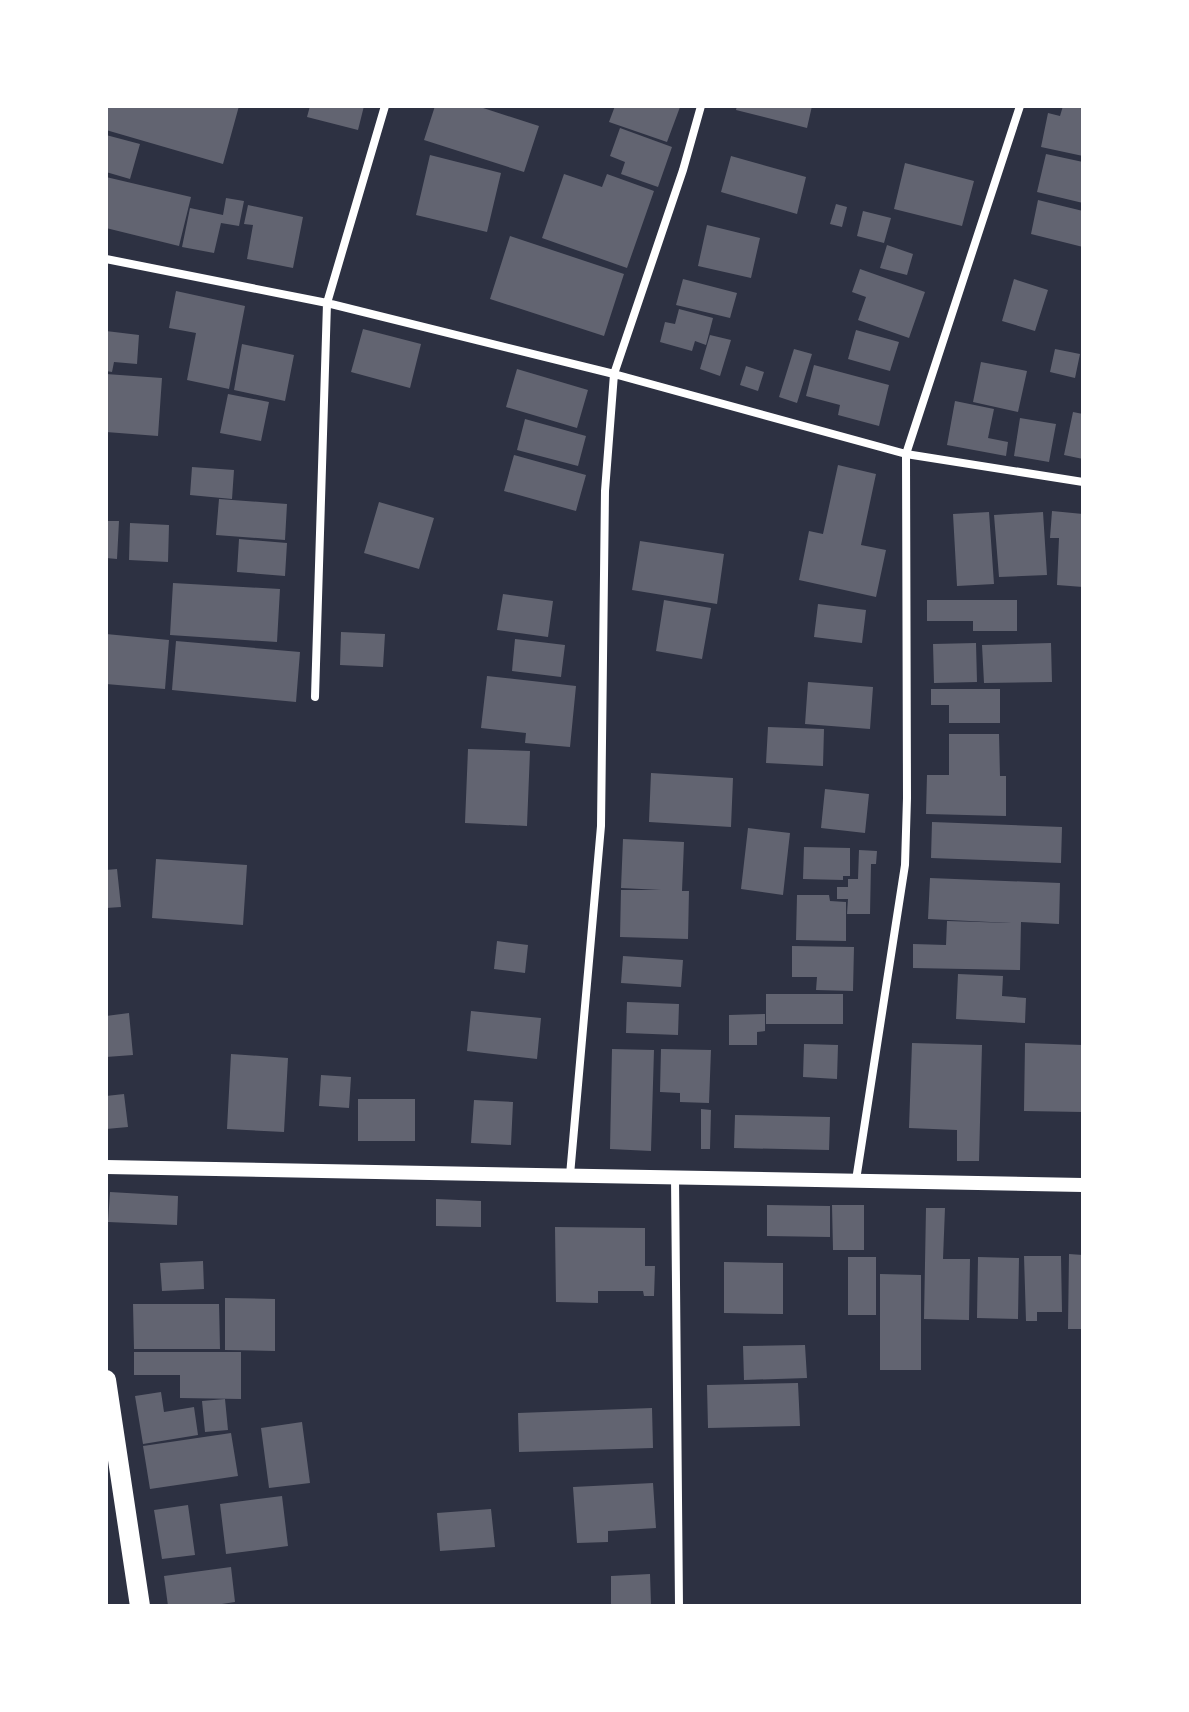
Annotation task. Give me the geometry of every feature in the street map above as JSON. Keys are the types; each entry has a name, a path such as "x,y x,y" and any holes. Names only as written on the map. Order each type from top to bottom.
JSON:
{"highway":[{"path":"106,1380 140,1606"}],"street":[{"path":"315,697 327,303 385,106"},
{"path":"570,1175 601,826 605,491 614,374 683,170 701,106"},
{"path":"856,1180 905,865 906,454 1020,106"},
{"path":"106,259 327,303 614,374 906,454 1083,482"},
{"path":"106,1167 1083,1185"},
{"path":"675,1177 679,1606"}],"building":[{"path":"106,106 239,106 223,164 106,130"},
{"path":"310,106 364,106 358,130 307,117"},
{"path":"435,106 477,106 539,126 524,172 424,140"},
{"path":"615,106 680,107 667,142 609,122"},
{"path":"737,106 812,106 807,128 736,110"},
{"path":"1063,106 1083,106 1083,156 1041,147 1048,113 1060,116"},
{"path":"620,128 672,147 658,187 621,174 625,162 610,156"},
{"path":"106,135 140,144 130,179 106,172"},
{"path":"1046,154 1083,162 1083,203 1037,192"},
{"path":"430,155 501,173 487,232 416,215"},
{"path":"731,156 806,177 797,214 721,192"},
{"path":"905,163 974,181 962,226 894,209"},
{"path":"564,174 602,187 607,174 654,191 627,268 542,238"},
{"path":"106,177 191,197 179,246 106,228"},
{"path":"226,198 244,201 239,226 221,223 214,253 182,247 190,208 223,215"},
{"path":"1038,200 1083,211 1083,247 1031,234"},
{"path":"836,204 847,207 842,227 830,224"},
{"path":"248,205 303,217 293,268 247,259 253,225 244,224"},
{"path":"863,211 891,218 884,243 857,236"},
{"path":"707,225 760,238 751,278 698,266"},
{"path":"510,236 624,274 604,336 490,299"},
{"path":"887,245 913,254 907,275 880,268"},
{"path":"860,269 925,292 909,338 858,320 866,297 852,292"},
{"path":"683,279 737,293 730,318 676,305"},
{"path":"1014,279 1048,290 1035,331 1002,321"},
{"path":"176,291 245,306 229,389 187,380 196,333 169,328"},
{"path":"679,309 713,318 706,345 695,341 692,351 660,342 665,322 675,324"},
{"path":"363,329 421,344 410,388 351,372"},
{"path":"856,330 899,342 890,371 848,359"},
{"path":"106,331 139,335 137,364 114,362 112,372 106,371"},
{"path":"710,335 731,340 720,376 700,369"},
{"path":"242,344 294,355 285,401 234,390"},
{"path":"794,349 812,354 797,403 779,397"},
{"path":"1055,349 1080,354 1075,378 1050,372"},
{"path":"981,362 1027,371 1018,412 973,402"},
{"path":"814,365 889,385 879,426 838,415 840,405 806,396"},
{"path":"746,366 764,372 758,391 740,385"},
{"path":"517,369 588,390 577,428 506,407"},
{"path":"106,374 162,378 158,436 106,432"},
{"path":"228,394 269,402 261,441 220,433"},
{"path":"955,401 994,409 988,438 1008,442 1006,456 947,445"},
{"path":"1073,412 1083,414 1083,459 1064,455"},
{"path":"1020,418 1056,424 1049,462 1014,456"},
{"path":"525,419 586,436 578,466 517,450"},
{"path":"514,455 586,475 576,511 504,491"},
{"path":"838,465 876,474 861,545 886,550 876,597 799,580 809,531 823,534"},
{"path":"192,467 234,470 232,499 190,495"},
{"path":"219,499 287,504 285,540 216,535"},
{"path":"379,502 434,518 419,569 364,553"},
{"path":"1052,511 1083,514 1083,587 1057,585 1059,538 1050,538"},
{"path":"989,512 994,584 957,586 953,514"},
{"path":"1043,512 1047,575 999,577 994,515"},
{"path":"106,521 119,521 117,559 106,558"},
{"path":"130,523 169,525 168,562 129,560"},
{"path":"239,539 287,543 285,576 237,572"},
{"path":"640,541 724,554 717,604 632,590"},
{"path":"173,583 280,589 277,642 170,635"},
{"path":"503,594 553,601 548,637 497,630"},
{"path":"664,600 711,608 702,659 656,651"},
{"path":"927,600 1017,600 1017,631 973,631 973,621 927,621"},
{"path":"818,604 866,610 862,643 814,637"},
{"path":"341,632 385,634 383,667 340,665"},
{"path":"106,634 169,640 165,689 106,684"},
{"path":"515,639 565,645 561,677 512,671"},
{"path":"176,641 300,652 296,702 172,690"},
{"path":"976,643 977,682 934,683 933,644"},
{"path":"1051,643 1052,682 984,683 982,645"},
{"path":"487,676 576,686 570,747 525,743 526,733 481,728"},
{"path":"808,682 873,687 870,729 805,724"},
{"path":"931,689 1000,689 1000,723 949,723 949,705 931,705"},
{"path":"768,727 824,729 823,766 766,763"},
{"path":"949,734 999,734 1000,776 1006,776 1006,816 926,814 927,775 949,775"},
{"path":"468,749 530,751 527,826 465,823"},
{"path":"651,773 733,778 731,827 649,822"},
{"path":"825,789 869,794 865,833 821,828"},
{"path":"932,822 1062,827 1061,863 931,858"},
{"path":"748,828 790,833 783,895 741,889"},
{"path":"623,839 684,842 682,891 689,891 688,939 620,937 621,890 661,890 621,888"},
{"path":"804,847 850,848 850,876 843,876 843,880 803,879"},
{"path":"859,850 877,851 876,864 871,864 870,914 847,914 848,899 837,899 837,887 848,887 848,879 858,879"},
{"path":"156,859 247,865 243,925 152,918"},
{"path":"117,869 121,907 106,908 106,870"},
{"path":"930,878 1060,883 1059,924 1021,922 1020,970 913,968 913,944 946,945 947,921 1011,923 928,919"},
{"path":"797,895 829,895 830,901 846,902 846,941 796,940"},
{"path":"497,941 528,945 525,973 494,969"},
{"path":"792,946 854,947 853,991 816,990 817,977 792,977"},
{"path":"623,956 683,960 681,987 621,983"},
{"path":"958,974 1003,976 1002,996 1026,998 1025,1023 956,1019"},
{"path":"766,994 843,994 843,1024 766,1024"},
{"path":"627,1002 679,1004 678,1035 626,1033"},
{"path":"471,1011 541,1018 537,1059 467,1051"},
{"path":"129,1013 133,1055 106,1057 106,1016"},
{"path":"765,1014 765,1031 757,1032 757,1045 729,1045 729,1015"},
{"path":"912,1043 982,1045 979,1161 957,1161 957,1130 909,1128"},
{"path":"1025,1043 1083,1045 1083,1112 1024,1111"},
{"path":"804,1044 838,1045 837,1079 803,1077"},
{"path":"612,1049 654,1050 651,1151 610,1149"},
{"path":"661,1049 711,1050 709,1103 680,1102 680,1093 660,1092"},
{"path":"231,1054 288,1058 284,1132 227,1129"},
{"path":"321,1075 351,1077 349,1108 319,1106"},
{"path":"124,1094 128,1127 106,1129 106,1096"},
{"path":"358,1099 415,1099 415,1141 358,1141"},
{"path":"474,1100 513,1102 511,1145 471,1143"},
{"path":"701,1109 711,1110 710,1149 701,1149"},
{"path":"735,1115 830,1117 829,1150 734,1148"},
{"path":"110,1192 178,1196 177,1225 108,1222"},
{"path":"436,1199 481,1201 481,1227 436,1226"},
{"path":"767,1205 830,1206 830,1237 767,1236"},
{"path":"832,1205 864,1205 864,1250 833,1250"},
{"path":"926,1208 945,1208 943,1259 970,1259 969,1320 924,1319"},
{"path":"555,1227 645,1228 645,1266 655,1266 654,1296 644,1296 643,1291 598,1291 598,1303 556,1302"},
{"path":"1069,1254 1083,1255 1083,1329 1068,1329"},
{"path":"1024,1256 1061,1256 1062,1312 1037,1312 1037,1321 1026,1321"},
{"path":"848,1257 876,1257 876,1315 848,1315"},
{"path":"978,1257 1019,1258 1018,1319 977,1318"},
{"path":"203,1261 204,1289 162,1291 160,1263"},
{"path":"724,1262 783,1263 783,1314 724,1313"},
{"path":"880,1274 921,1275 921,1370 880,1370"},
{"path":"225,1298 275,1299 275,1351 225,1350"},
{"path":"133,1304 219,1304 220,1349 134,1349"},
{"path":"805,1345 807,1378 744,1380 743,1346"},
{"path":"134,1352 241,1352 241,1399 180,1398 180,1375 134,1375"},
{"path":"798,1383 800,1426 708,1428 707,1385"},
{"path":"161,1392 164,1412 194,1407 198,1435 143,1444 135,1396"},
{"path":"225,1399 228,1430 205,1432 202,1401"},
{"path":"652,1408 653,1448 519,1452 518,1413"},
{"path":"302,1422 310,1483 269,1488 261,1428"},
{"path":"231,1433 238,1476 150,1489 143,1446"},
{"path":"653,1483 656,1528 608,1531 608,1542 577,1543 573,1487"},
{"path":"282,1496 288,1546 226,1554 220,1504"},
{"path":"188,1505 195,1555 162,1559 154,1510"},
{"path":"491,1509 495,1547 440,1551 437,1513"},
{"path":"231,1567 235,1602 209,1606 168,1606 164,1576"},
{"path":"650,1574 651,1604 611,1604 611,1576"}]}
